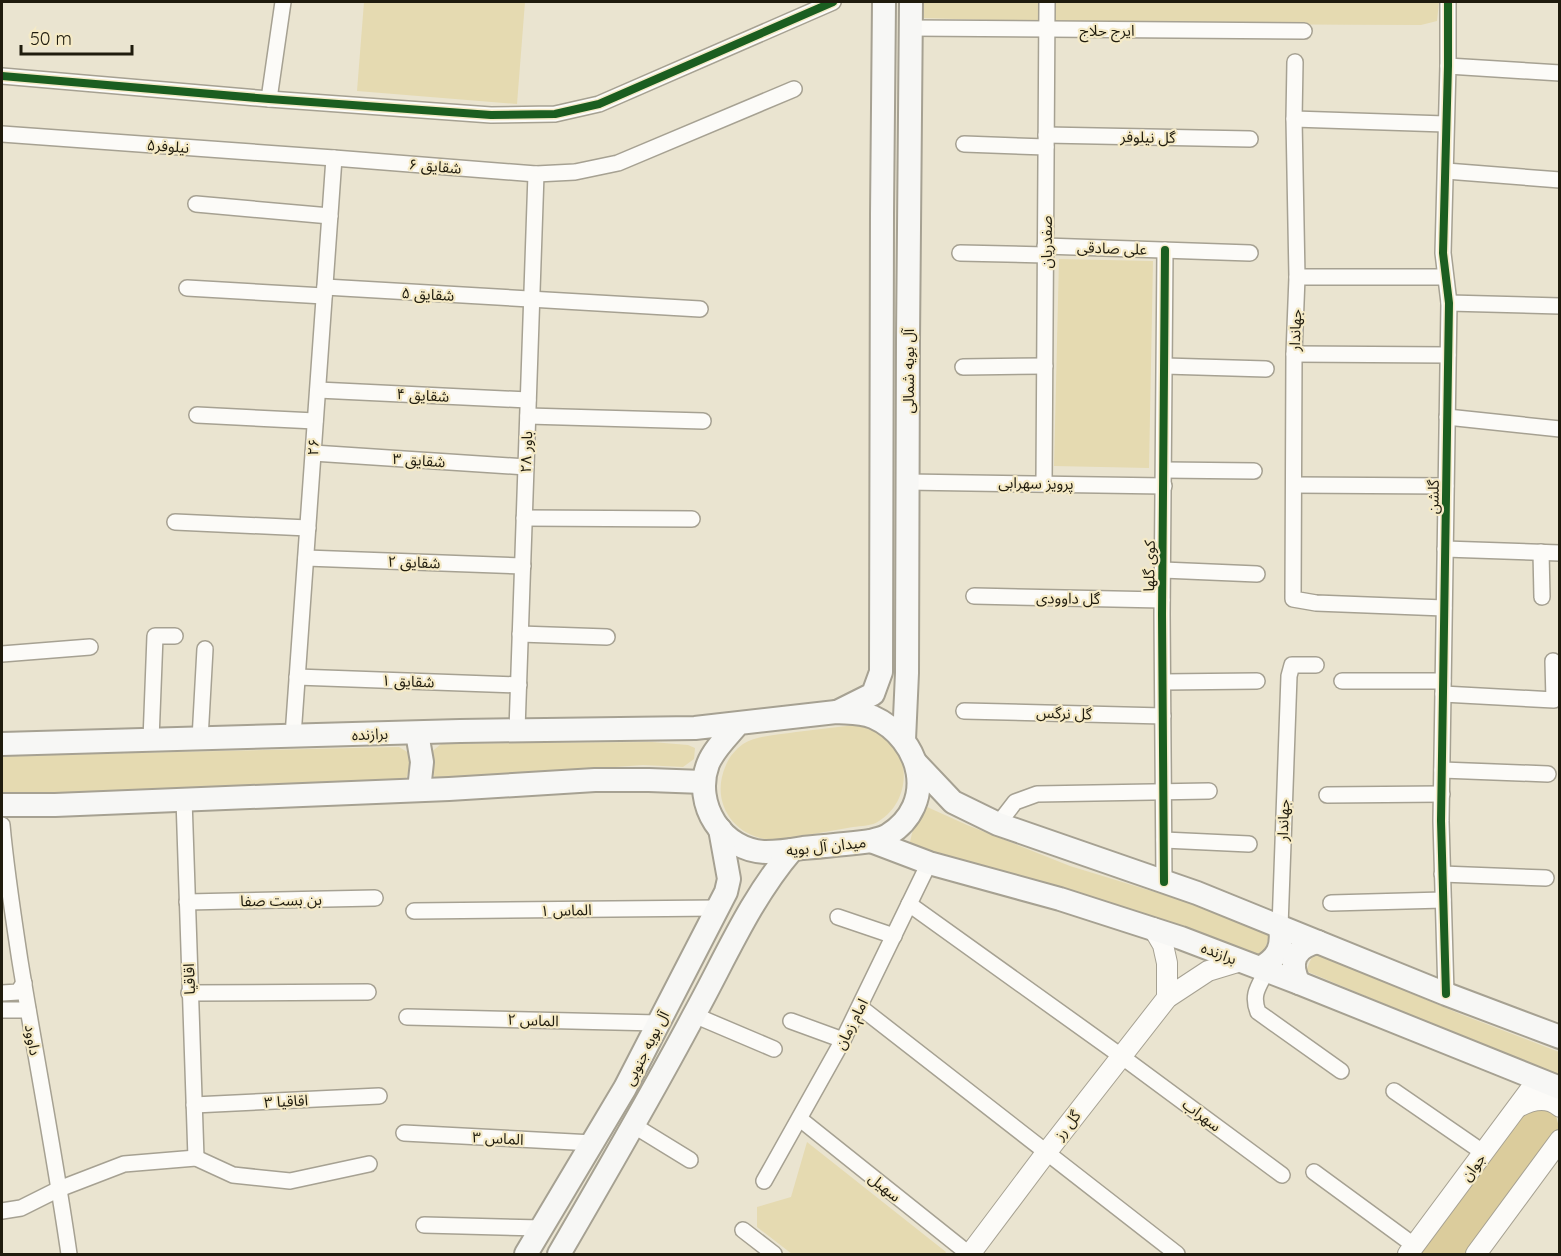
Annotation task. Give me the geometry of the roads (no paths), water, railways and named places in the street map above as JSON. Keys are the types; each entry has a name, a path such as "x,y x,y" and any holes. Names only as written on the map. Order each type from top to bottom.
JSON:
{"main road":[{"name":"آل بویه شمالی","path":"836,712 873,694 880,672 884,2"},
{"name":"آل بویه شمالی","path":"904,740 907,673 911,2"},
{"name":"میدان آل بویه","path":"836,712 859,713 873,717 894,730 909,747 919,777 914,806 907,818 886,837 871,841 765,852 745,848 727,838 713,822 705,803 704,782 709,762 738,724 836,712"},
{"name":"برازنده","path":"2,744 517,730 695,728 738,724"},
{"path":"417,733 422,762 418,790"},
{"path":"916,764 953,802 998,824 1197,894 1446,994 1560,1036"},
{"path":"2,805 184,800 596,780 704,782"},
{"name":"آل بویه جنوبی","path":"526,1254 625,1088 726,892 729,879 720,829"},
{"name":"برازنده","path":"871,841 929,862 1060,899 1181,938 1560,1088"},
{"name":"آل بویه جنوبی","path":"559,1254 694,1015 753,904 773,872 792,849"},
{"path":"1256,967 1269,963 1276,956 1280,947 1280,927"},
{"path":"1299,983 1294,973 1294,962 1298,952 1307,945 1318,942"}],"street":[{"path":"269,99 283,2"},
{"path":"2,76 491,115 555,114 599,104 833,2"},
{"name":"صفدریان","path":"1044,483 1047,2"},
{"name":"گلشن","path":"1446,994 1442,873 1442,770 1449,303 1443,253 1448,2"},
{"name":"ایرج حلاج","path":"911,28 1304,31"},
{"name":"جهاندار","path":"1295,62 1297,277 1294,354 1293,599 1316,603 1444,608"},
{"path":"1448,66 1560,73"},
{"name":"شقایق ۶","path":"334,158 536,174 575,172 618,163 794,89"},
{"path":"1294,119 1446,123"},
{"name":"نیلوفر۵","path":"2,134 334,158"},
{"name":"گل نیلوفر","path":"964,144 1250,139"},
{"name":"۲۶","path":"293,736 334,158"},
{"path":"1446,171 1560,180"},
{"name":"باور ۲۸","path":"517,730 536,174"},
{"path":"196,204 330,216"},
{"path":"882,247 909,249"},
{"name":"علی صادقی","path":"960,254 1046,250 1250,253"},
{"name":"کوی گلها","path":"1164,882 1162,600 1165,250"},
{"path":"1297,277 1445,276"},
{"name":"شقایق ۵","path":"187,288 532,300 700,309"},
{"path":"1449,303 1560,306"},
{"path":"1294,354 1448,355"},
{"path":"963,367 1045,366"},
{"path":"1165,366 1266,369"},
{"name":"شقایق ۴","path":"318,390 528,400"},
{"path":"197,415 315,421"},
{"path":"528,416 703,421"},
{"path":"1447,417 1560,429"},
{"name":"شقایق ۳","path":"313,453 526,467"},
{"name":"پرویز سهرابی","path":"907,482 1044,483 1164,478 1254,471"},
{"path":"1294,485 1446,486"},
{"path":"524,518 692,519"},
{"path":"175,522 308,528"},
{"path":"1445,549 1560,553"},
{"path":"1541,552 1542,597"},
{"name":"شقایق ۲","path":"306,558 523,566"},
{"path":"1163,570 1257,574"},
{"name":"گل داوودی","path":"975,596 1162,600"},
{"path":"520,634 607,637"},
{"path":"151,740 154,636 175,636"},
{"path":"2,654 90,647"},
{"path":"200,739 205,649"},
{"path":"1342,681 1443,688 1554,700 1553,661"},
{"name":"جهاندار","path":"1280,927 1289,676 1292,665 1316,665"},
{"name":"شقایق ۱","path":"297,677 519,685"},
{"path":"1163,682 1257,681"},
{"name":"گل نرگس","path":"964,711 1163,716"},
{"path":"1442,770 1548,774"},
{"path":"998,824 1015,802 1037,794 1209,791"},
{"path":"1327,795 1442,794"},
{"name":"اقاقیا","path":"184,800 196,1158"},
{"name":"داوود","path":"2,825 5,867 69,1254"},
{"path":"1164,840 1249,844"},
{"name":"امام زمان","path":"764,1181 843,1040 929,862"},
{"path":"1442,873 1546,878"},
{"name":"بن بست صفا","path":"187,902 375,898"},
{"path":"1331,903 1443,900"},
{"name":"سهراب","path":"909,904 1282,1175"},
{"name":"الماس ۱","path":"414,911 718,909"},
{"path":"838,917 894,936"},
{"path":"1153,928 1163,945 1167,963 1167,998"},
{"path":"1256,967 1255,1003 1258,1011 1341,1071"},
{"name":"گل رز","path":"970,1254 1167,998 1208,971 1256,967"},
{"path":"2,993 18,992 24,983"},
{"path":"189,993 368,992"},
{"path":"860,1007 1177,1254"},
{"path":"2,1010 28,1010"},
{"path":"694,1015 774,1049"},
{"name":"الماس ۲","path":"407,1017 658,1023"},
{"path":"791,1022 843,1040"},
{"name":"جوان","path":"1411,1250 1538,1079"},
{"path":"1394,1091 1484,1153"},
{"name":"اقاقیا ۳","path":"194,1105 379,1096"},
{"path":"1518,1107 1530,1100 1545,1100 1560,1107"},
{"name":"سهیل","path":"800,1119 970,1254"},
{"path":"633,1125 690,1160"},
{"name":"الماس ۳","path":"404,1133 593,1143"},
{"path":"1476,1254 1560,1140"},
{"path":"2,1211 21,1208 59,1189 124,1164 196,1158 233,1175 290,1181 369,1164"},
{"path":"1314,1172 1411,1250"},
{"path":"424,1225 542,1228"},
{"path":"743,1230 774,1254"}]}
